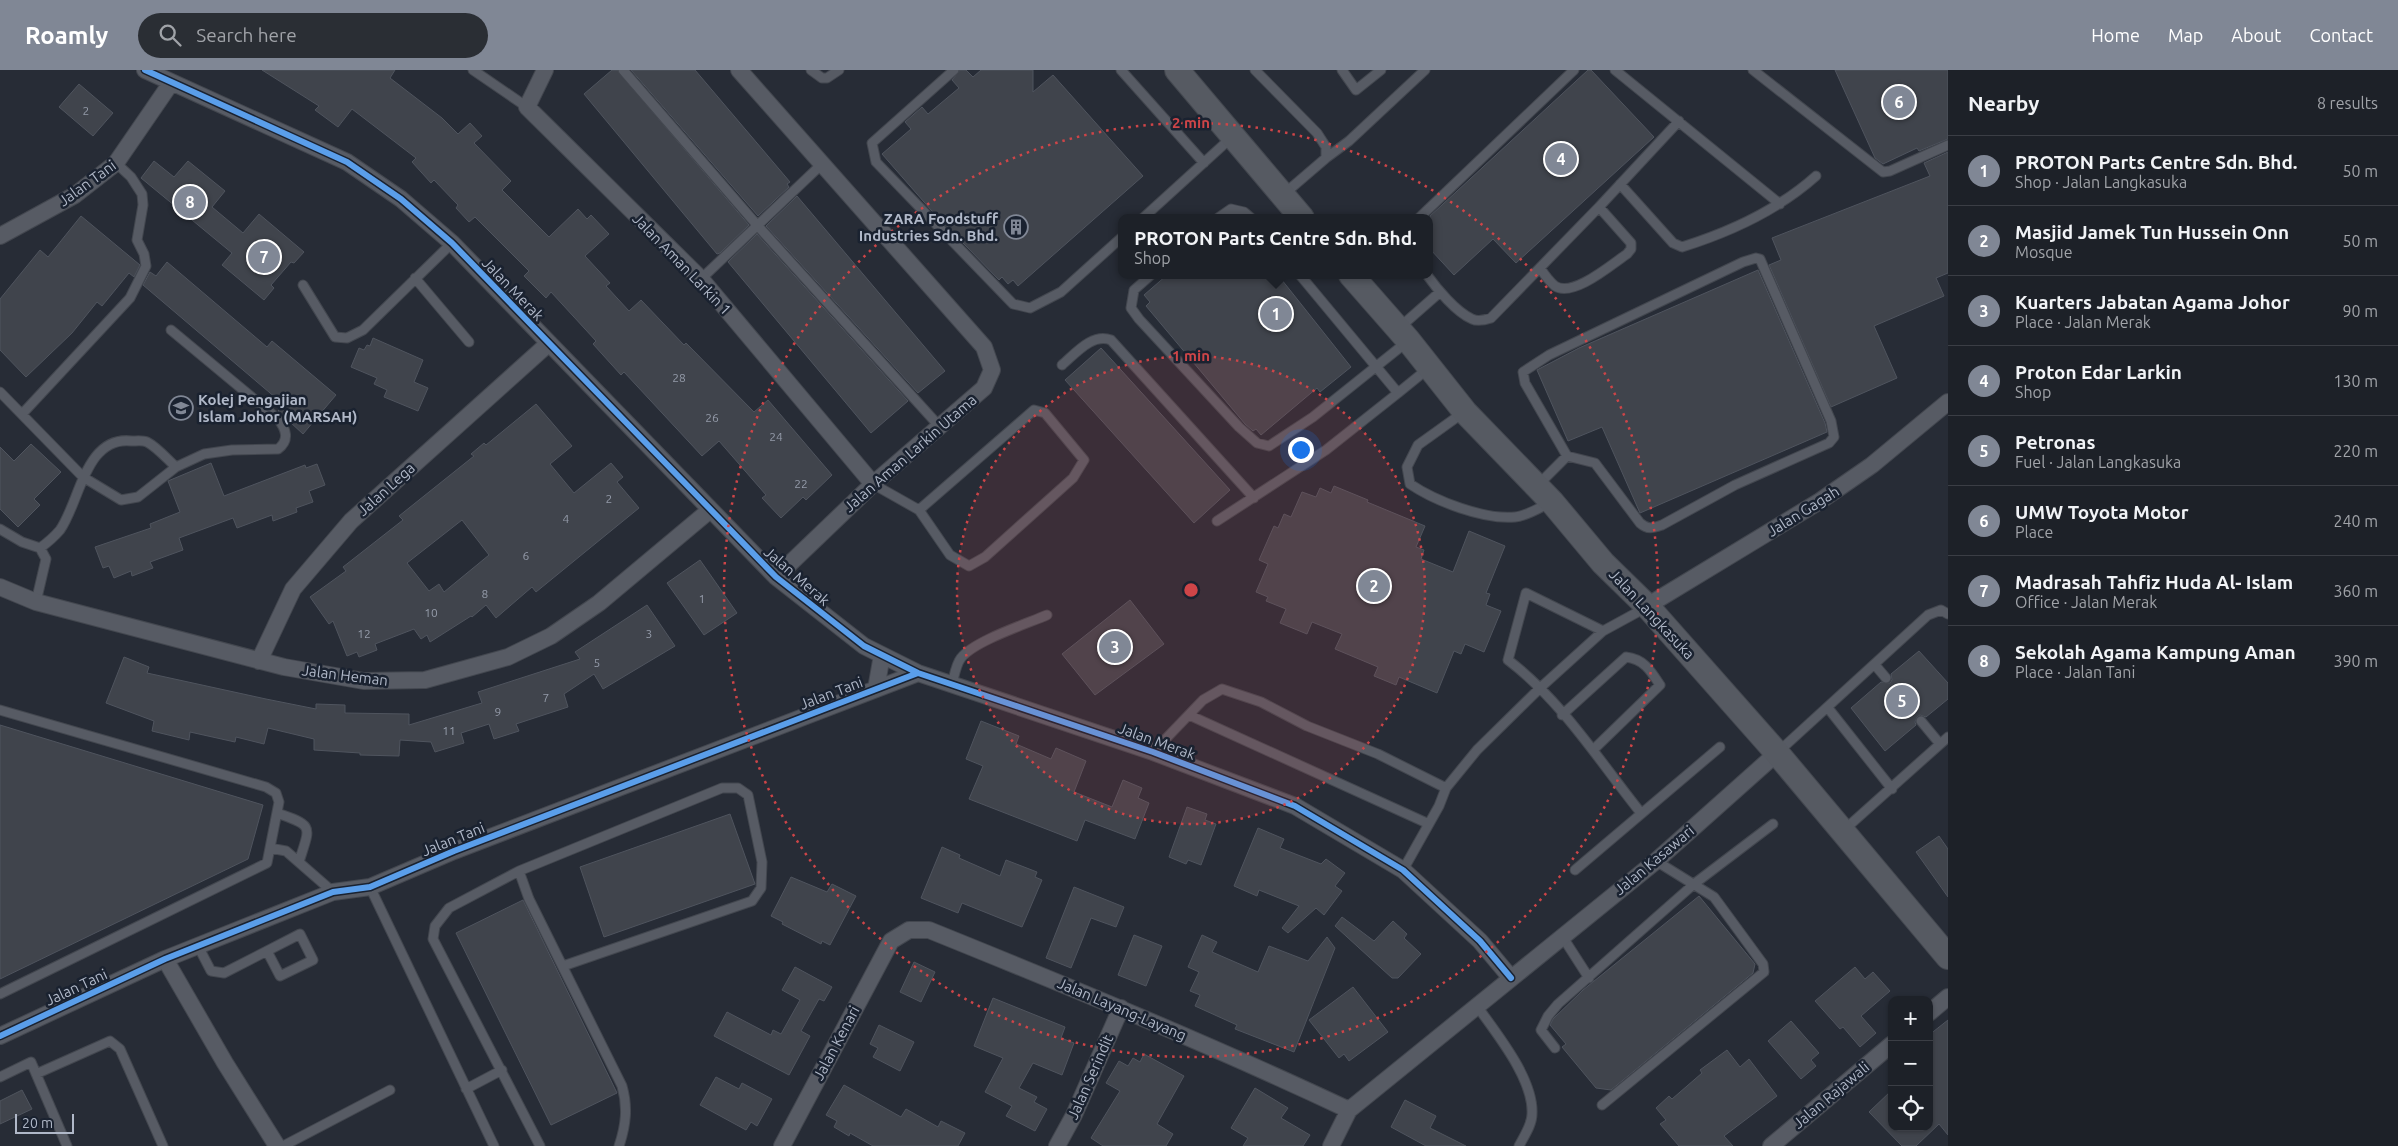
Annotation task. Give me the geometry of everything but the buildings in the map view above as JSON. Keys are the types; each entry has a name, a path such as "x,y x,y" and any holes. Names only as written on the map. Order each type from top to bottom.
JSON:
{"main road":[{"path":"1177,70 1299,214"},
{"name":"Jalan Langkasuka","path":"1355,279 1403,334 1465,412 1544,494 1603,563 1647,606 1776,753 1947,954"}],"street":[{"name":"Jalan Merak","path":"145,70 347,162 401,199 452,243 776,577 864,646 918,673 1153,752 1295,806 1403,870 1480,941 1511,978"},
{"path":"527,107 545,70"},
{"name":"Jalan Aman Larkin Utama","path":"739,70 984,347 992,370 984,388 872,484 776,577"},
{"name":"Jalan Tani","path":"0,236 75,195 116,164 171,83"},
{"name":"Jalan Aman Larkin 1","path":"527,107 701,280 872,484"},
{"name":"Jalan Lega","path":"258,661 293,588 350,521 548,344"},
{"name":"Jalan Gagah","path":"1647,606 1820,501 1872,466 1948,402"},
{"path":"1924,423 1948,418"},
{"name":"Jalan Heman","path":"0,587 36,602 258,661 364,681 425,680 508,657 551,636 599,603 710,510"},
{"name":"Jalan Tani","path":"876,689 882,655"},
{"name":"Jalan Tani","path":"0,1036 165,959 333,892 370,887 454,852 918,673"},
{"name":"Jalan Kasawari","path":"1331,1146 1349,1110 1656,860 1776,753"},
{"name":"Jalan Layang-Layang","path":"891,941 909,930 929,930 1121,1008 1242,1060 1349,1110"},
{"name":"Jalan Kenari","path":"782,1146 891,941"},
{"path":"165,959 225,1063 277,1146"},
{"path":"1933,1010 1948,997"},
{"name":"Jalan Serindit","path":"1058,1146 1074,1115 1121,1008"},
{"name":"Jalan Rajawali","path":"1771,1146 1888,1047"}],"lane":[{"path":"473,70 527,107"},
{"path":"623,70 758,225 940,427"},
{"path":"811,70 822,78 827,78 839,70"},
{"path":"954,70 872,144 876,162 1013,304 1030,308 1061,292 1118,241"},
{"path":"1121,70 1204,163"},
{"path":"1255,70 1317,134 1326,147 1326,158"},
{"path":"1342,70 1356,90 1381,70"},
{"path":"1283,195 1349,141 1425,70"},
{"path":"1423,214 1574,70"},
{"path":"1615,70 1780,204"},
{"path":"1753,70 1883,172 1890,171 1948,145"},
{"path":"1429,279 1440,292 1473,320 1481,321 1491,318 1679,121"},
{"path":"1147,214 1233,137"},
{"path":"701,280 823,163"},
{"path":"22,412 130,298 146,266 144,254 137,240 144,206 142,194 131,177 116,164"},
{"path":"1620,184 1673,243 1682,248 1724,233 1780,204 1816,176"},
{"path":"1540,268 1556,286 1565,290 1576,288 1627,254 1631,249 1631,243 1599,207"},
{"path":"1224,214 1231,209 1246,214"},
{"path":"303,285 335,337 347,338 363,330 452,243"},
{"path":"1756,258 1760,259 1831,421 1834,437 1829,443 1735,485 1662,525 1650,528 1646,528 1640,523 1594,463 1566,456 1525,383 1523,372 1549,355 1743,262 1756,258"},
{"path":"415,278 469,342"},
{"path":"1146,279 1134,290 1131,308 1139,319 1238,427 1257,443 1269,446 1313,417 1378,366 1440,292"},
{"path":"1303,279 1378,366 1398,393"},
{"path":"0,392 22,412 83,477 121,500 138,497 176,467 204,454 232,450 278,449 283,445 286,435 285,428 278,419 171,330"},
{"path":"1062,365 1092,340 1103,337 1111,340 1254,498"},
{"path":"1217,521 1326,450 1430,367"},
{"path":"872,484 919,510 950,555 969,566 985,557 1073,478 1084,460 1044,413 1034,410 919,510"},
{"path":"1465,412 1418,445 1407,467 1410,484 1425,495 1480,514 1516,517 1544,494 1566,456"},
{"path":"40,548 49,542 61,529 83,477 104,446 112,442 126,440 147,442 176,467"},
{"path":"0,529 22,542 40,548 46,560 36,602"},
{"path":"1603,631 1526,593 1508,660 1540,688 1641,813"},
{"path":"1403,870 1429,824 1446,788 1476,750 1603,631 1647,606"},
{"name":"Jalan Kasawari","path":"1776,753 1828,708 1928,615 1941,610 1948,614"},
{"path":"952,684 960,659 971,650 992,638 1047,615"},
{"path":"1562,714 1626,657 1637,658 1650,669 1660,686 1592,750"},
{"path":"1875,665 1886,678"},
{"path":"1153,752 1204,700 1222,689 1261,702 1307,726 1378,754 1446,788"},
{"path":"1828,708 1892,789"},
{"path":"0,710 266,787 276,793 279,802 267,863 0,994"},
{"path":"1189,715 1429,824"},
{"path":"1921,721 1940,744"},
{"path":"1842,832 1948,737"},
{"path":"1575,870 1720,748"},
{"path":"540,1146 433,939 435,926 449,908 518,871 722,788 738,788 748,795 762,862 761,888 752,901 563,966"},
{"path":"277,813 301,821 307,827 308,833 299,862"},
{"path":"1555,1048 1542,1032 1544,1024 1558,1004 1694,884 1773,824"},
{"path":"270,848 286,851 333,892"},
{"path":"1602,1105 1764,972 1763,964 1714,897 1656,860"},
{"path":"518,871 529,899 622,1086 627,1103 624,1129 619,1146"},
{"path":"370,887 494,1146"},
{"path":"198,946 211,971 224,973 300,934 314,960 280,976 267,951"},
{"path":"1562,936 1589,978"},
{"path":"1476,1006 1519,1068 1530,1100 1532,1115 1520,1146"},
{"path":"36,1074 110,1041 120,1050 163,1146"},
{"path":"0,1077 31,1062 67,1146"},
{"path":"466,1088 502,1070"},
{"path":"283,1146 390,1090"}],"cycle path":[{"path":"145,70 347,162 401,199 452,243 776,577 864,646 918,673 1153,752 1295,806 1403,870 1480,941 1511,978"},
{"path":"0,1036 165,959 333,892 370,887 454,851 918,673"}],"place":[{"name":"UMW Toyota Motor","path":"1899,102"},
{"name":"Proton Edar Larkin","path":"1561,159"},
{"name":"Sekolah Agama Kampung Aman","path":"190,202"},
{"name":"ZARA Foodstuff Industries Sdn. Bhd.","path":"1016,227"},
{"name":"Madrasah Tahfiz Huda Al- Islam","path":"264,257"},
{"name":"PROTON Parts Centre Sdn. Bhd.","path":"1276,314"},
{"name":"Kolej Pengajian Islam Johor (MARSAH)","path":"181,408"},
{"name":"Masjid Jamek Tun Hussein Onn","path":"1374,586"},
{"name":"Kuarters Jabatan Agama Johor","path":"1115,647"},
{"name":"Petronas","path":"1902,701"}]}
